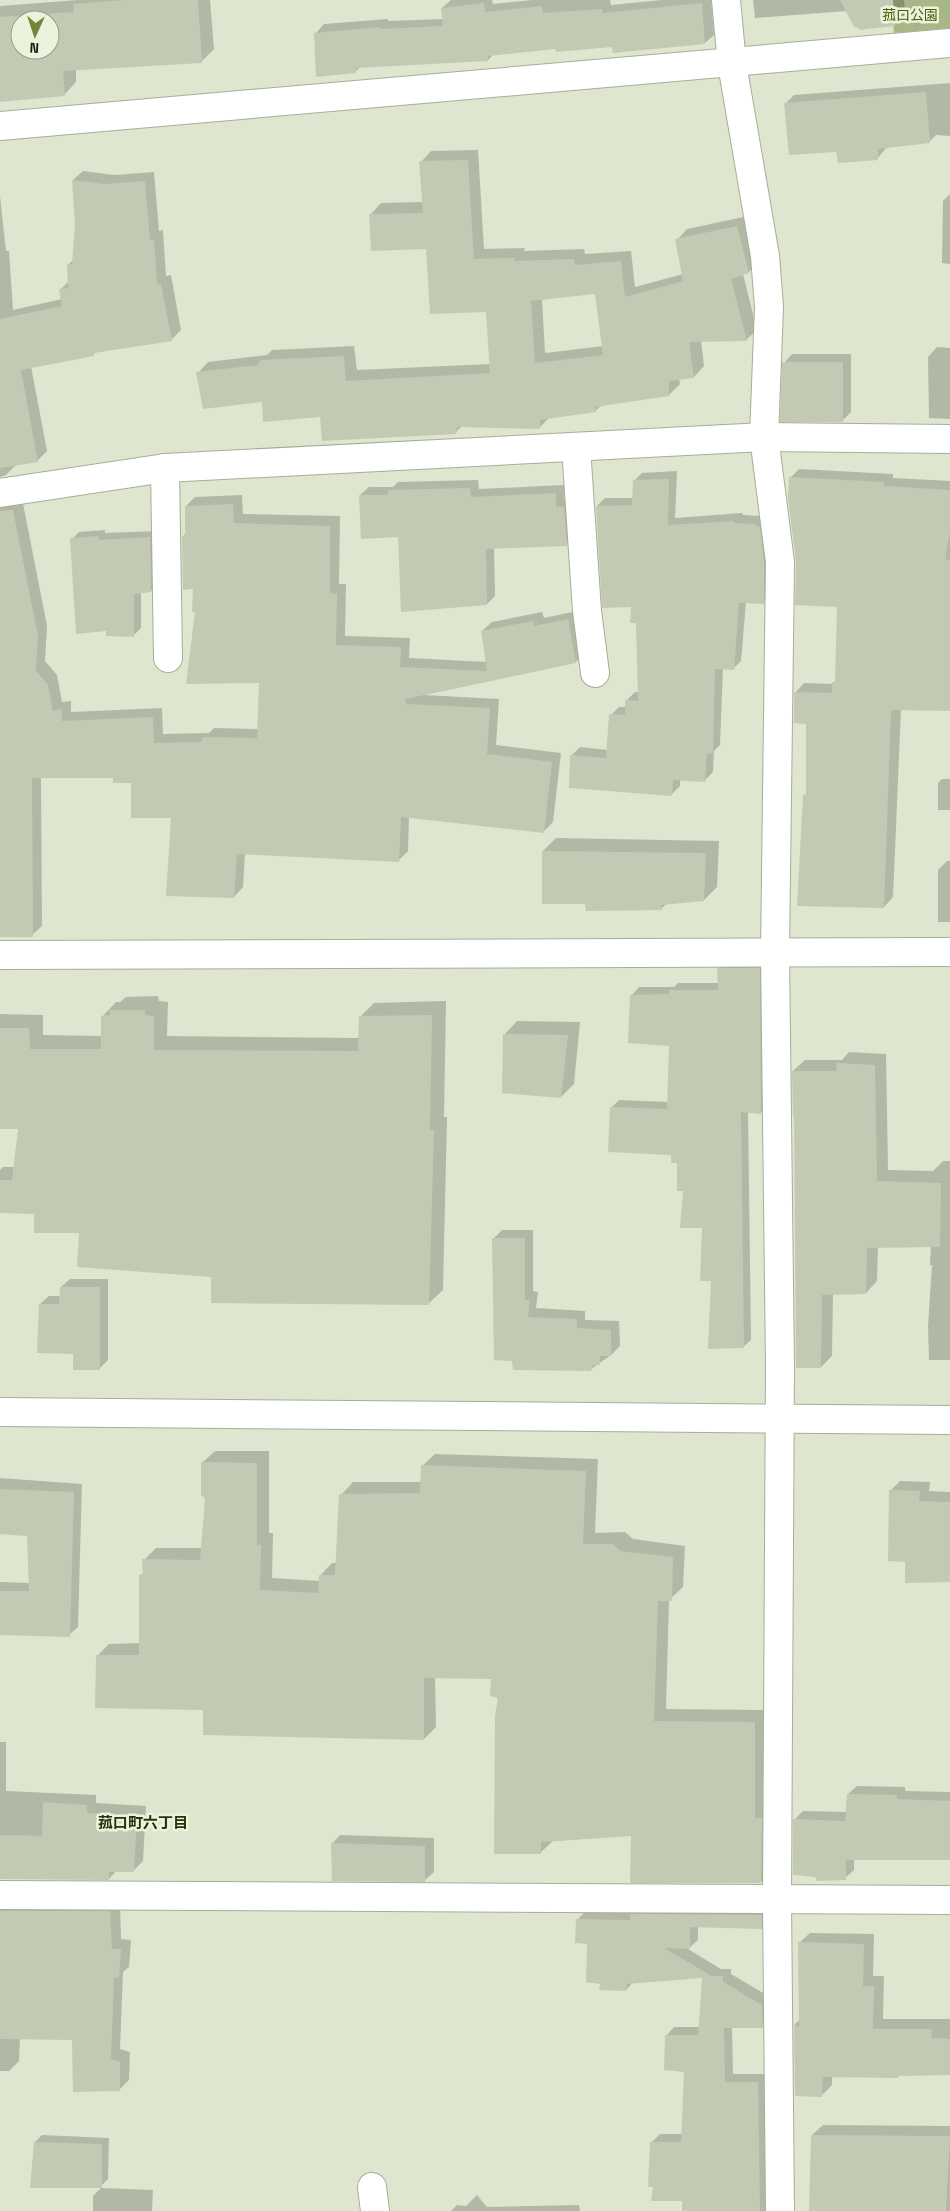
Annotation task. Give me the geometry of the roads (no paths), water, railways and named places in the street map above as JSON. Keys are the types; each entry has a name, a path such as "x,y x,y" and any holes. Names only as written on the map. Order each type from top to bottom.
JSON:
{"street":[{"path":"726,0 732,64 764,256 769,307 764,437 780,562 775,953 780,1419 777,1900 780,2211"},
{"path":"0,126 732,64 950,43"},
{"path":"0,492 165,468 764,437 950,439"},
{"path":"576,447 586,611 595,673"},
{"path":"165,468 168,658"},
{"path":"0,954 950,952"},
{"path":"0,1412 950,1420"},
{"path":"0,1895 950,1900"}],"district":[{"name":"菰口町六丁目","path":"143,1823"}],"park label":[{"name":"菰口公園","path":"910,15"}]}
